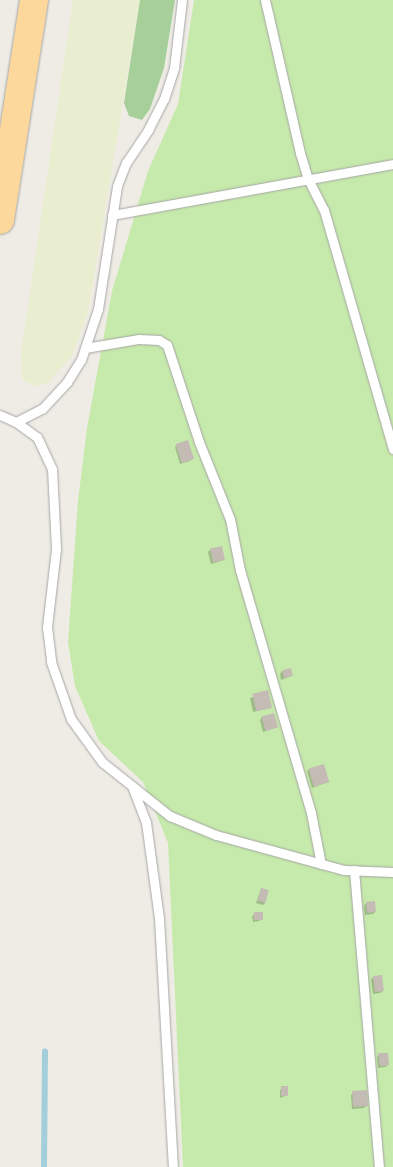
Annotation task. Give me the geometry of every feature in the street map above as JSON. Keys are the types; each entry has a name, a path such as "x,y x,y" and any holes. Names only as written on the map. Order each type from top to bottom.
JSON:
{"main road":[{"path":"0,220 34,0"}],"lane":[{"path":"16,422 42,409 67,382 81,360 98,309 117,186 126,163 148,130 164,99 174,68 182,0"},
{"path":"265,0 308,180 324,210 393,449"},
{"path":"112,215 393,164"},
{"path":"85,348 139,339 159,340 167,345 199,442 230,519 240,570 311,813 321,864"},
{"path":"0,415 16,422 37,438 52,469 56,549 47,627 51,662 71,719 102,762 170,816 216,835 321,864 354,870 393,872"},
{"path":"132,786 146,822 159,918 172,1167"},
{"path":"354,870 379,1167"}],"green space":[{"path":"73,0 140,0 88,312 72,356 47,384 33,386 22,379 21,353"},
{"path":"140,0 175,0 164,68 150,109 142,120 129,116 124,103"},
{"path":"194,0 393,0 393,1167 183,1167 168,843 143,782 99,741 75,686 68,642 78,501 87,428 112,291 148,171 178,104"}],"building":[{"path":"188,440 194,459 182,463 176,444"},
{"path":"222,546 225,560 213,562 210,548"},
{"path":"291,668 293,676 284,678 282,670"},
{"path":"268,690 272,708 256,711 252,694"},
{"path":"274,713 278,727 266,731 262,717"},
{"path":"324,764 329,782 314,787 309,768"},
{"path":"261,888 269,890 266,903 258,901"},
{"path":"375,901 376,912 367,913 366,902"},
{"path":"254,912 263,912 263,920 254,920"},
{"path":"382,975 384,991 375,992 373,976"},
{"path":"378,1053 388,1053 389,1065 380,1066"},
{"path":"281,1086 288,1086 288,1096 281,1096"},
{"path":"367,1090 368,1106 353,1107 352,1091"}],"waterway":[{"path":"44,1167 45,1052"}]}
